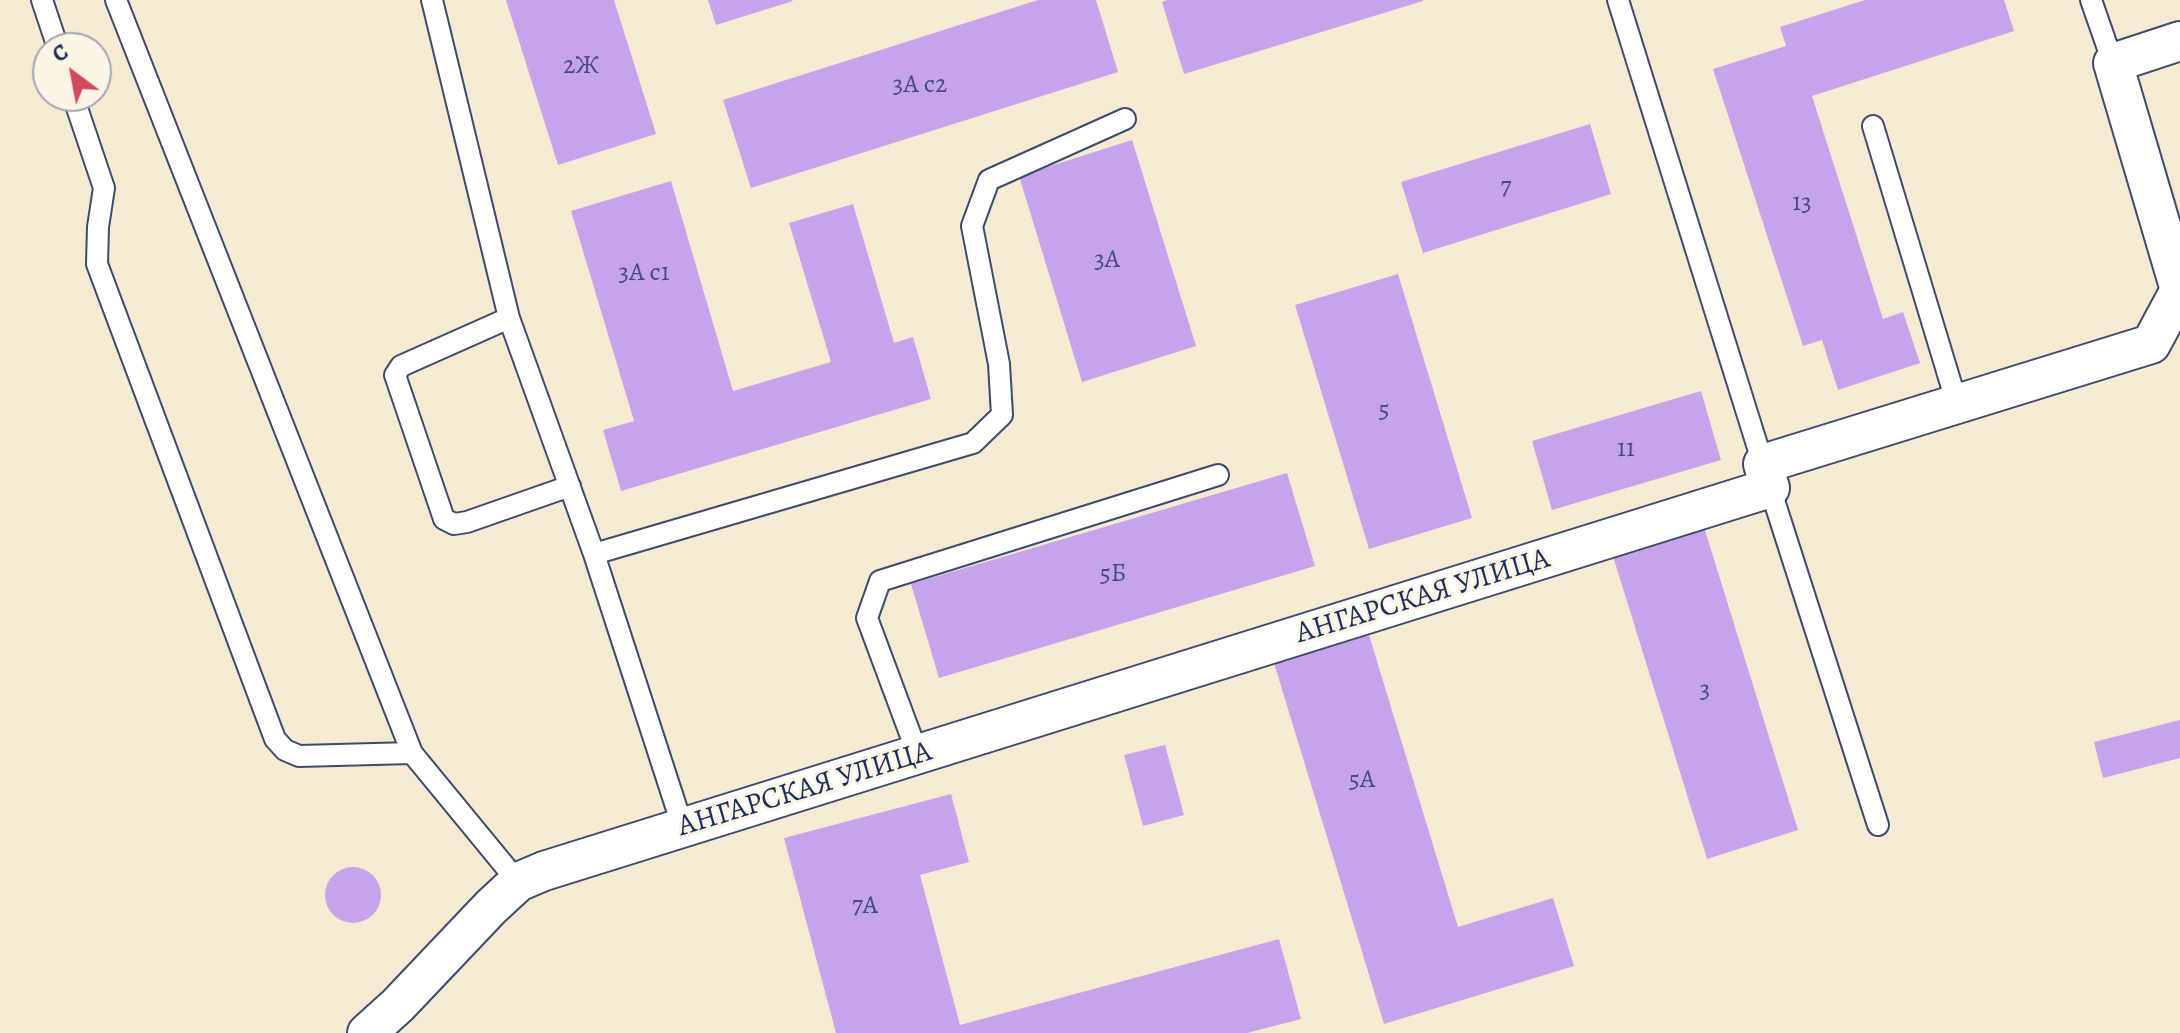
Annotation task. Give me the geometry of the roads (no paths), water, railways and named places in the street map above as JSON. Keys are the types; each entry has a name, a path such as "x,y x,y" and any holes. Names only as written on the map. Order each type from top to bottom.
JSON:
{"street":[{"path":"2113,63 2180,41"},
{"name":"АНГАРСКАЯ УЛИЦА","path":"367,1033 518,882 544,871 918,755 1766,476 1957,404 2151,344 2180,290 2113,63"}],"lane":[{"path":"42,0 53,32"},
{"path":"116,0 412,753 518,882"},
{"path":"432,0 509,318 594,554 683,828"},
{"path":"1618,0 1878,825"},
{"path":"2091,0 2113,63"},
{"path":"78,112 104,188 97,264 275,739 285,750 299,756 412,753"},
{"path":"594,554 973,443 1002,415 999,364 972,226 989,180 1125,119"},
{"path":"1873,126 1957,404"},
{"path":"509,318 410,361 401,366 395,375 444,519 454,524 467,522 570,486"},
{"path":"918,755 867,618 880,581 1218,475"}]}
